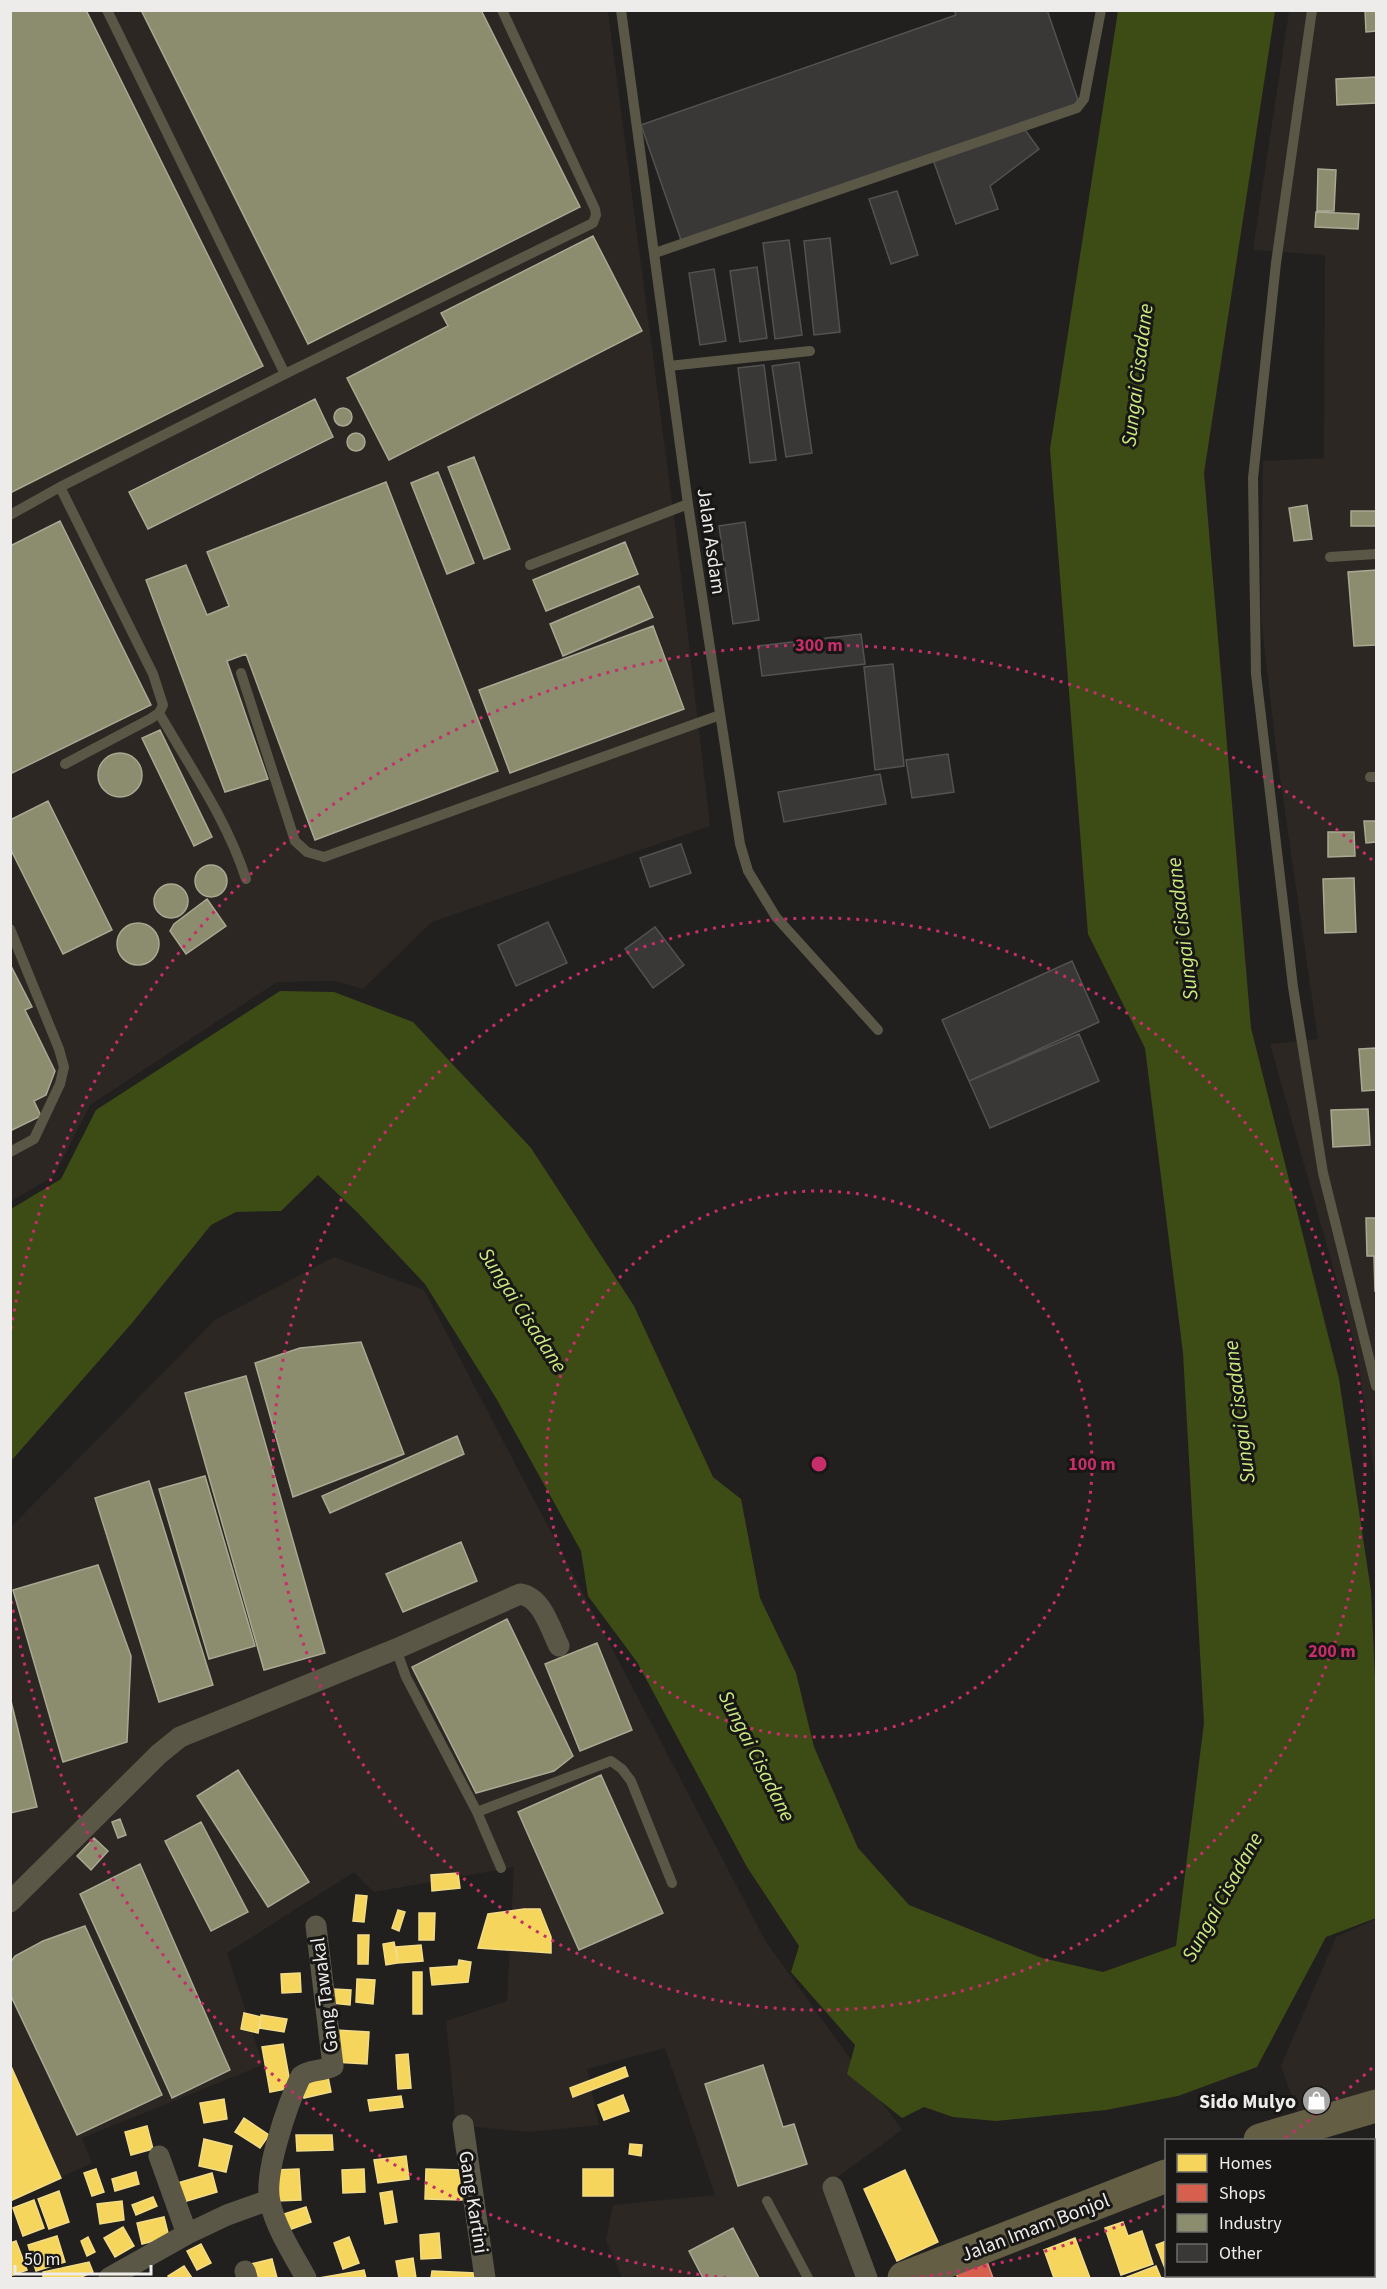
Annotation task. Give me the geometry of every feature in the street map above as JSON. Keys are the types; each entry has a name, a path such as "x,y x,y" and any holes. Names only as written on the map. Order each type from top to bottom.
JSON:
{"main road":[{"path":"1273,2138 1377,2106"},
{"name":"Jalan Imam Bonjol","path":"904,2278 1165,2177"}],"street":[{"path":"10,1902 172,1741 396,1649 520,1594 528,1595 536,1600 559,1646"},
{"name":"Gang Tawakal","path":"306,2278 277,2223 269,2200 279,2134 301,2076 309,2071 323,2071 333,2066 316,1926"},
{"name":"Gang Kartini","path":"463,2125 486,2278"},
{"path":"159,2156 187,2234"},
{"path":"833,2187 867,2278"},
{"path":"115,2277 187,2234 227,2215 269,2200"}],"lane":[{"path":"107,10 285,374"},
{"path":"10,515 60,487 285,374 593,223 596,215 594,209 502,10"},
{"name":"Jalan Asdam","path":"621,10 688,504 740,844 748,871 776,917 878,1030"},
{"path":"655,253 1077,108 1084,99 1101,10"},
{"path":"1312,10 1276,263 1253,478 1256,674 1293,987 1323,1173 1377,1386"},
{"path":"669,366 810,351"},
{"path":"60,487 156,679 163,705 159,713 65,764"},
{"path":"530,565 688,504"},
{"path":"1330,557 1377,554"},
{"path":"241,673 295,841 307,852 324,857 720,715"},
{"path":"159,713 223,825 246,879"},
{"path":"10,929 64,1067 60,1084 34,1139 10,1152"},
{"path":"396,1649 406,1677 477,1812 501,1868"},
{"path":"477,1812 611,1761 622,1769 631,1781 672,1883"},
{"path":"767,2201 808,2278"}],"shaded area":[{"path":"11,11 608,11 676,533 710,826 432,922 363,989 334,981 277,982 90,1105 54,1176 11,1201"},
{"path":"1289,11 1376,11 1376,1486 1357,1352 1270,1044 1318,1039 1277,756 1261,618 1263,461 1324,458 1325,255 1253,250"},
{"path":"334,1257 424,1290 766,1942 902,2130 835,2179 863,2278 622,2278 606,2240 613,2205 715,2195 665,2048 587,2069 599,2125 529,2132 456,2125 446,2021 507,2001 514,1867 374,1892 354,1872 227,1953 263,2065 82,2138 92,2163 11,2200 11,1527 215,1320"},
{"path":"1376,1919 1376,2097 1301,2122 1281,2066 1336,1937"}],"water":[{"name":"Sungai Cisadane","path":"1118,11 1275,11 1204,473 1251,1028 1339,1379 1371,1591 1376,1700 1376,1918 1326,1937 1257,2067 1178,2096 1106,2110 996,2121 953,2117 924,2107 902,2118 847,2074 855,2045 791,1972 799,1946 747,1867 637,1662 588,1596 581,1551 496,1398 425,1284 358,1213 318,1175 281,1211 236,1212 211,1225 132,1323 11,1461 11,1209 61,1179 96,1110 280,991 334,992 413,1022 531,1148 634,1306 713,1477 741,1499 760,1598 796,1673 814,1747 858,1848 909,1905 1042,1958 1103,1972 1176,1946 1204,1723 1183,1353 1145,1048 1088,934 1050,449"}],"building: Homes":[{"path":"458,1873 460,1888 432,1891 431,1875"},
{"path":"356,1895 367,1896 364,1922 353,1921"},
{"path":"540,1909 551,1937 551,1953 478,1948 488,1914"},
{"path":"398,1910 405,1912 399,1931 392,1928"},
{"path":"419,1913 435,1913 434,1940 419,1940"},
{"path":"358,1935 369,1935 368,1964 358,1964"},
{"path":"394,1942 398,1963 386,1965 383,1944"},
{"path":"421,1945 423,1961 398,1963 396,1947"},
{"path":"459,1960 471,1962 468,1982 432,1985 430,1968 458,1966"},
{"path":"413,1972 422,1972 422,2014 413,2014"},
{"path":"300,1973 301,1992 282,1993 281,1974"},
{"path":"357,1979 375,1980 373,2004 356,2002"},
{"path":"333,1989 351,1990 350,2005 332,2003"},
{"path":"244,2013 261,2017 258,2033 241,2029"},
{"path":"261,2015 287,2019 284,2032 260,2028"},
{"path":"335,2030 369,2032 367,2064 333,2062"},
{"path":"283,2044 291,2088 270,2092 262,2047"},
{"path":"408,2054 411,2088 398,2089 396,2055"},
{"path":"10,2064 61,2178 10,2201"},
{"path":"625,2067 628,2076 573,2097 570,2088"},
{"path":"328,2077 331,2092 304,2098 300,2083"},
{"path":"623,2095 629,2111 604,2120 598,2105"},
{"path":"401,2096 403,2107 370,2111 368,2100"},
{"path":"224,2099 227,2119 204,2123 200,2103"},
{"path":"244,2118 269,2135 260,2148 235,2132"},
{"path":"147,2126 153,2149 131,2155 125,2132"},
{"path":"296,2135 332,2135 333,2150 297,2151"},
{"path":"204,2139 232,2146 226,2172 199,2166"},
{"path":"630,2144 642,2145 641,2156 629,2154"},
{"path":"406,2156 409,2179 378,2183 374,2160"},
{"path":"96,2169 104,2192 92,2196 84,2173"},
{"path":"299,2169 301,2200 276,2201 274,2170"},
{"path":"364,2169 365,2192 343,2193 342,2170"},
{"path":"426,2169 462,2170 462,2200 425,2199"},
{"path":"583,2169 613,2169 613,2196 583,2196"},
{"path":"905,2170 938,2242 897,2261 864,2189"},
{"path":"136,2172 139,2184 115,2191 112,2179"},
{"path":"212,2173 217,2192 180,2203 174,2184"},
{"path":"1375,2180 1376,2180 1376,2210 1375,2204"},
{"path":"59,2191 69,2222 49,2229 38,2199"},
{"path":"392,2191 397,2222 385,2224 380,2193"},
{"path":"153,2197 157,2206 136,2215 132,2205"},
{"path":"34,2200 44,2228 23,2236 13,2208"},
{"path":"122,2201 124,2220 100,2224 97,2204"},
{"path":"306,2207 311,2222 286,2231 281,2215"},
{"path":"164,2217 169,2237 142,2244 137,2223"},
{"path":"1123,2222 1128,2236 1142,2231 1153,2264 1121,2275 1105,2228"},
{"path":"123,2227 134,2246 115,2257 104,2238"},
{"path":"439,2233 441,2258 421,2259 420,2235"},
{"path":"57,2236 65,2262 36,2271 28,2245"},
{"path":"88,2237 95,2252 87,2256 81,2241"},
{"path":"349,2237 359,2263 343,2269 334,2243"},
{"path":"1075,2238 1090,2278 1054,2278 1044,2250"},
{"path":"16,2241 27,2270 10,2276 10,2243"},
{"path":"1165,2241 1165,2268 1156,2245"},
{"path":"201,2244 211,2263 197,2270 187,2251"},
{"path":"413,2258 416,2278 399,2278 396,2261"},
{"path":"272,2259 277,2278 249,2278 246,2265"},
{"path":"89,2262 93,2272 79,2278 43,2278 43,2272"},
{"path":"184,2266 192,2278 169,2278 168,2276"},
{"path":"1156,2266 1161,2278 1127,2277"},
{"path":"364,2270 366,2278 319,2278"},
{"path":"432,2271 476,2273 476,2278 431,2278"}],"building: Shops":[{"path":"986,2259 993,2278 958,2278 955,2271"}],"building: Industry":[{"path":"10,10 86,10 263,366 10,493"},
{"path":"141,10 481,10 580,207 308,344"},
{"path":"1365,10 1376,10 1376,31 1366,32"},
{"path":"1376,77 1376,103 1337,105 1336,79"},
{"path":"1318,169 1336,170 1334,211 1317,211"},
{"path":"1316,212 1359,214 1358,229 1315,227"},
{"path":"593,236 642,331 389,460 347,378 448,326 441,313"},
{"path":"315,399 333,437 148,529 129,492"},
{"path":"343,408 349,411 352,417 349,423 343,426 337,423 334,417 337,411"},
{"path":"356,433 362,436 365,442 362,448 356,451 350,448 347,442 350,436"},
{"path":"474,457 510,549 484,559 448,467"},
{"path":"438,472 474,563 447,574 411,483"},
{"path":"386,482 498,771 315,840 246,654 227,661 268,779 225,792 146,580 186,565 207,615 229,606 207,552"},
{"path":"1307,505 1312,539 1294,541 1289,508"},
{"path":"1351,511 1376,511 1376,526 1351,526"},
{"path":"60,521 151,705 10,774 10,546"},
{"path":"625,542 638,574 546,611 533,580"},
{"path":"1376,570 1376,645 1354,646 1348,572"},
{"path":"639,586 653,617 563,656 550,624"},
{"path":"653,626 684,709 510,773 479,690"},
{"path":"160,730 212,837 194,846 142,738"},
{"path":"120,753 129,754 136,759 141,766 141,784 136,791 129,796 120,797 111,796 104,791 99,784 98,775 99,766 104,759 111,754"},
{"path":"48,801 112,930 63,954 10,848 10,820"},
{"path":"1364,821 1376,821 1376,842 1366,843"},
{"path":"1328,832 1354,832 1355,856 1328,857"},
{"path":"211,865 222,870 227,881 222,892 211,897 200,892 195,881 200,870"},
{"path":"1354,878 1356,932 1325,933 1323,879"},
{"path":"171,884 183,889 188,901 183,913 171,918 159,913 154,901 159,889"},
{"path":"207,899 226,926 186,954 170,931 174,924"},
{"path":"138,923 146,924 153,929 158,936 158,952 153,959 146,964 138,965 130,964 123,959 118,952 117,944 118,936 123,929 130,924"},
{"path":"10,964 32,1007 25,1010 55,1071 46,1095 34,1101 41,1116 10,1131"},
{"path":"1376,1048 1376,1090 1362,1091 1359,1049"},
{"path":"1368,1109 1370,1145 1333,1147 1331,1110"},
{"path":"1366,1218 1376,1218 1376,1256 1367,1256"},
{"path":"1374,1256 1376,1256 1376,1291 1375,1291"},
{"path":"361,1342 404,1454 293,1497 255,1363 300,1348"},
{"path":"246,1376 325,1653 264,1670 185,1393"},
{"path":"457,1436 464,1454 330,1513 322,1496"},
{"path":"205,1476 255,1646 209,1659 159,1489"},
{"path":"149,1481 213,1685 159,1702 95,1498"},
{"path":"461,1542 477,1581 403,1612 386,1574"},
{"path":"98,1565 131,1656 127,1742 63,1762 13,1590"},
{"path":"507,1619 573,1756 554,1771 476,1793 412,1667"},
{"path":"597,1643 632,1730 580,1751 545,1664"},
{"path":"10,1697 37,1807 10,1813"},
{"path":"238,1770 309,1882 268,1907 197,1796"},
{"path":"601,1775 663,1913 579,1950 518,1812"},
{"path":"120,1819 126,1835 118,1838 112,1822"},
{"path":"201,1822 248,1912 211,1931 165,1841"},
{"path":"94,1838 108,1851 91,1870 77,1856"},
{"path":"140,1864 230,2070 172,2098 80,1894"},
{"path":"85,1926 162,2095 77,2135 10,1994 10,1963 15,1956 43,1941"},
{"path":"763,2065 783,2127 794,2124 807,2164 738,2186 705,2084"},
{"path":"733,2228 759,2278 703,2278 689,2251"}],"building: Other":[{"path":"954,10 1047,10 1079,103 1020,123 1039,149 990,186 998,209 956,224 931,154 681,240 641,125 956,15"},
{"path":"897,191 918,255 891,264 869,199"},
{"path":"830,238 840,332 814,335 804,241"},
{"path":"789,240 802,335 775,339 763,243"},
{"path":"757,267 767,338 740,342 730,271"},
{"path":"714,269 726,341 700,345 689,273"},
{"path":"799,362 812,453 786,457 772,366"},
{"path":"764,365 776,460 750,463 738,368"},
{"path":"745,522 759,620 733,624 719,526"},
{"path":"861,634 865,664 762,676 758,646"},
{"path":"893,664 904,766 875,770 864,667"},
{"path":"948,754 954,792 912,798 906,760"},
{"path":"880,774 886,804 784,822 778,792"},
{"path":"681,844 691,873 650,887 640,858"},
{"path":"548,922 567,963 516,986 498,945"},
{"path":"655,927 684,965 653,988 625,949"},
{"path":"1072,961 1099,1022 969,1081 942,1020"},
{"path":"1079,1034 1099,1081 990,1128 969,1081"}],"place":[{"name":"Sido Mulyo","path":"1317,2101"}]}
